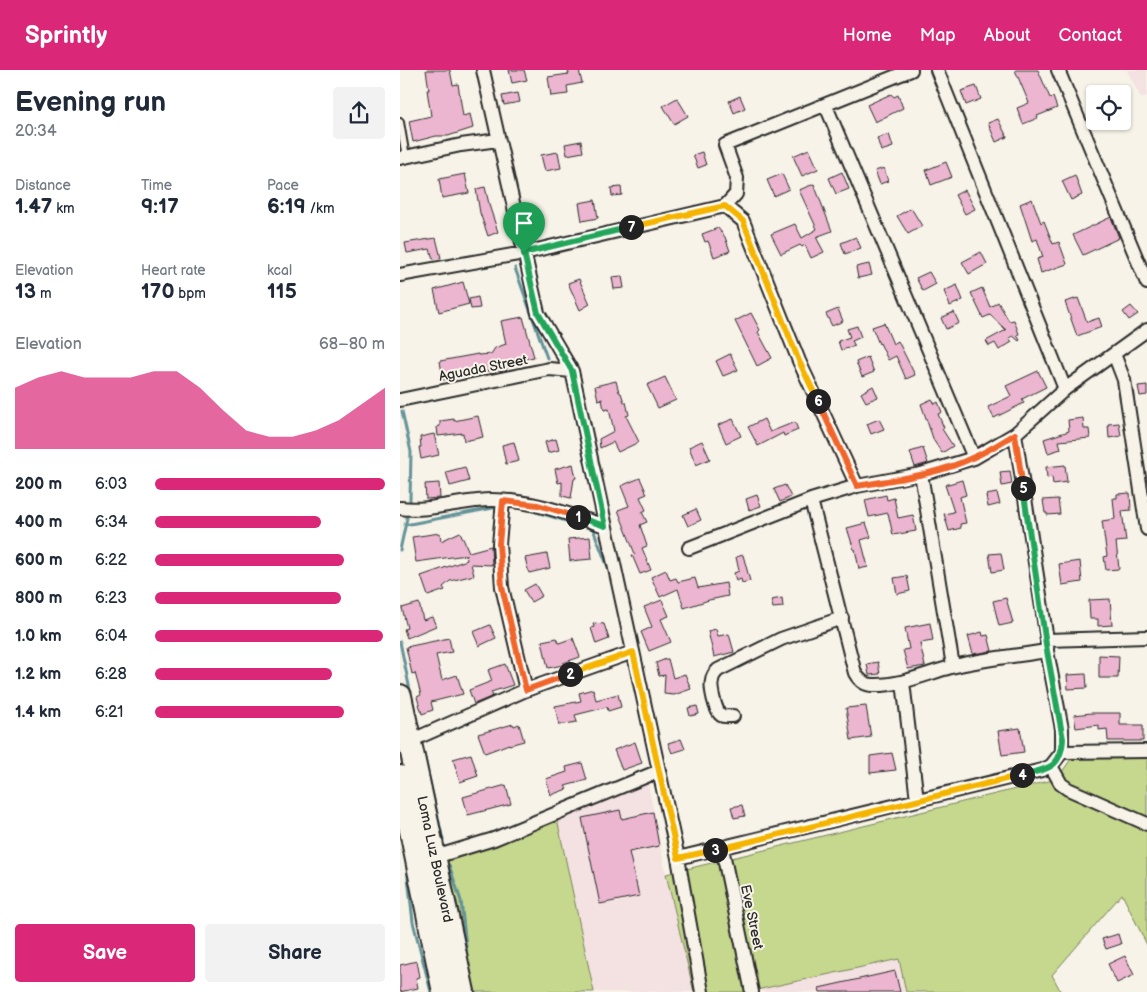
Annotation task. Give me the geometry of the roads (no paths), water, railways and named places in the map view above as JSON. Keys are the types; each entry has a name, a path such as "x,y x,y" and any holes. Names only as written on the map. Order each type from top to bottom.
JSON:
{"highway":[{"name":"Loma Luz Boulevard","path":"400,696 463,992"},
{"name":"Loma Luz Boulevard","path":"400,777 444,992"}],"street":[{"path":"483,70 538,313 572,371 678,858 702,992"},
{"path":"400,275 524,253 725,206 736,194 737,178 725,145 826,106 911,70"},
{"path":"937,70 1065,389"},
{"path":"1058,70 1147,283"},
{"path":"826,106 974,458"},
{"path":"403,157 498,140"},
{"path":"725,206 743,221 799,361 857,486"},
{"path":"689,548 811,500 857,486 921,474 974,458 1015,434 1065,389 1147,330"},
{"path":"1114,354 1124,380 1147,529"},
{"name":"Aguada Street","path":"400,400 550,369 572,371"},
{"path":"678,858 1042,770 1051,766 1062,752 1062,729 1047,646 1015,434"},
{"path":"921,474 953,666"},
{"path":"400,508 423,509 491,500 503,501 538,505 605,526"},
{"path":"811,500 855,673 859,680 871,686 903,682 953,666 1047,646 1147,637"},
{"path":"503,501 499,544 502,587 526,690"},
{"path":"733,716 724,716 716,710 711,686 712,679 718,670 781,639 842,618"},
{"path":"410,741 526,690 633,652"},
{"path":"903,682 918,800"},
{"path":"1062,752 1147,751"},
{"path":"1051,766 1061,784 1068,789 1147,824"},
{"path":"434,857 494,839 659,771"},
{"name":"Eve Street","path":"722,848 752,992"}],"lane":[{"path":"400,122 403,157"}],"waterway":[{"path":"515,268 547,358"},
{"path":"402,411 411,452 410,500"},
{"path":"405,525 498,507"},
{"path":"533,511 593,529 607,565"},
{"path":"400,550 407,518"},
{"path":"400,642 411,695"},
{"path":"424,755 443,840"},
{"path":"449,865 461,901 468,965"},
{"path":"407,868 413,922 431,992"},
{"path":"472,983 475,992"}]}
